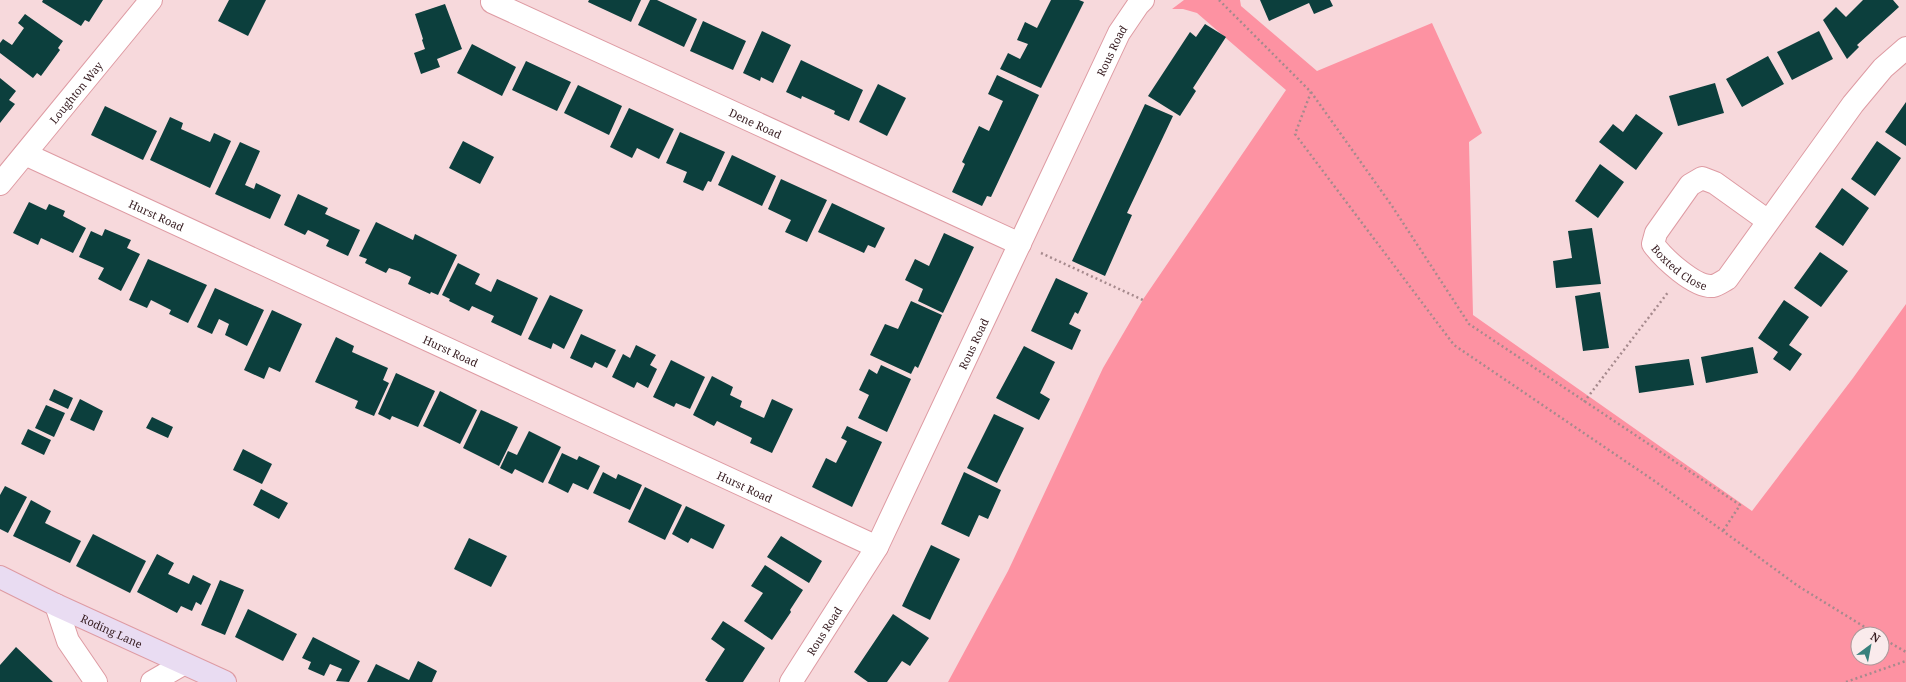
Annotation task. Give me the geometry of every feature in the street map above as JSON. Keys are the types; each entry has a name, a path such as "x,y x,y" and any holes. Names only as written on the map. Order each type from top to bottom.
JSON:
{"main road":[{"name":"Roding Lane","path":"0,577 56,605 225,682"}],"street":[{"name":"Loughton Way","path":"0,184 151,0"},
{"name":"Rous Road","path":"791,682 877,547 1120,33 1143,0"},
{"name":"Dene Road","path":"492,2 1020,244"},
{"name":"Boxted Close","path":"1768,221 1715,183 1702,178 1690,185 1656,233 1653,244 1662,256 1699,284 1714,286 1728,280 1768,221 1853,104 1884,68 1906,48"},
{"name":"Hurst Road","path":"25,154 877,547"},
{"path":"56,605 68,641 96,682"},
{"path":"152,682 183,664"}],"path":[{"path":"1219,0 1311,92 1392,206 1469,324 1740,505 1723,531"},
{"path":"1311,92 1296,134 1454,345 1656,482 1798,586 1863,626"},
{"path":"1020,244 1143,300"},
{"path":"1584,402 1684,272"},
{"path":"1890,643 1906,652"},
{"path":"1846,682 1906,661"}],"shaded area":[{"path":"1184,0 1240,0 1241,6 1317,71 1432,23 1482,133 1469,142 1473,315 1752,511 1853,378 1906,304 1906,682 948,682 1008,571 1103,368 1144,298 1286,90 1197,13 1183,9 1172,9"}],"building":[{"path":"43,0 103,0 89,22 85,20 81,26 42,2"},
{"path":"229,0 266,0 248,36 218,21"},
{"path":"589,0 641,0 631,22 588,2"},
{"path":"650,0 657,0 697,19 684,47 638,25"},
{"path":"1051,0 1079,0 1084,2 1041,88 1000,69 1008,53 1020,59 1028,44 1017,40 1025,22 1037,28"},
{"path":"1260,0 1330,0 1333,6 1314,14 1309,3 1269,21"},
{"path":"1863,0 1893,0 1899,7 1857,45 1859,47 1847,59 1823,20 1836,7 1846,17"},
{"path":"445,4 462,49 437,59 440,67 421,74 414,53 425,49 415,14"},
{"path":"25,14 63,41 58,48 60,50 41,76 37,73 33,78 0,53 0,43 3,39 12,45 24,28 18,23"},
{"path":"703,21 746,41 733,70 690,51"},
{"path":"1205,24 1226,37 1193,88 1196,91 1180,116 1148,96 1190,32 1196,37"},
{"path":"762,31 791,45 773,83 761,77 760,81 743,73"},
{"path":"1819,31 1833,59 1792,80 1777,52"},
{"path":"472,44 516,67 502,96 457,73"},
{"path":"1768,56 1784,84 1742,107 1726,79"},
{"path":"801,60 863,90 849,121 834,114 835,111 802,96 801,99 786,92"},
{"path":"526,61 571,82 557,111 512,90"},
{"path":"997,75 1039,95 991,197 987,196 982,206 952,192 965,164 962,162 979,126 989,131 1003,101 988,94"},
{"path":"0,78 16,91 9,100 15,104 0,123"},
{"path":"1715,83 1724,113 1678,126 1669,96"},
{"path":"878,84 906,98 887,136 859,122"},
{"path":"578,85 622,106 609,135 564,113"},
{"path":"1906,102 1906,146 1885,132"},
{"path":"1145,104 1173,116 1127,213 1132,215 1105,276 1072,261"},
{"path":"105,106 157,131 143,160 91,135"},
{"path":"629,108 674,129 659,159 637,148 632,158 610,147"},
{"path":"1636,114 1663,133 1636,170 1599,142 1613,124 1623,132"},
{"path":"170,117 183,123 181,129 210,142 214,133 231,141 210,188 150,160"},
{"path":"680,132 725,152 711,182 708,181 703,191 683,182 687,172 666,163"},
{"path":"463,141 494,157 480,184 449,168"},
{"path":"1877,141 1901,158 1875,196 1851,179"},
{"path":"240,142 260,151 245,185 254,189 256,183 281,195 270,219 215,194"},
{"path":"732,155 776,176 762,206 718,185"},
{"path":"1600,164 1624,182 1598,218 1575,201"},
{"path":"781,179 827,200 807,242 785,232 791,220 768,209"},
{"path":"1842,188 1869,208 1843,246 1815,227"},
{"path":"298,194 328,208 325,214 360,230 348,256 326,246 329,240 308,230 305,235 284,225"},
{"path":"29,202 46,210 49,204 65,211 63,216 86,228 73,253 41,238 38,245 13,233"},
{"path":"832,203 885,228 875,248 868,245 864,253 818,232"},
{"path":"376,222 413,240 415,234 457,255 438,295 431,292 430,294 408,284 411,277 389,268 386,273 365,263 367,259 359,256"},
{"path":"1592,228 1601,284 1556,288 1553,261 1572,258 1568,231"},
{"path":"105,229 131,240 127,248 140,254 121,291 98,279 104,268 79,257 91,231 102,236"},
{"path":"944,233 974,247 943,313 918,301 923,289 905,280 915,259 929,266"},
{"path":"1820,252 1848,271 1821,307 1794,288"},
{"path":"148,259 207,285 188,323 169,314 171,310 151,300 147,308 129,300"},
{"path":"458,263 480,274 475,284 491,292 497,279 538,298 521,336 491,322 494,316 472,306 469,311 449,301 450,299 442,295"},
{"path":"1056,278 1088,293 1078,314 1075,312 1069,324 1081,330 1072,350 1031,331"},
{"path":"215,288 264,310 247,346 225,335 229,324 219,319 212,334 197,327"},
{"path":"1600,292 1609,348 1583,351 1575,296"},
{"path":"550,295 583,310 564,349 553,343 551,349 528,339"},
{"path":"1784,300 1809,317 1789,345 1802,354 1790,371 1773,359 1778,352 1758,338"},
{"path":"911,301 942,315 918,368 915,366 911,374 870,355 885,324 898,329"},
{"path":"272,310 302,324 280,372 269,367 264,379 244,370"},
{"path":"581,334 616,350 607,368 595,362 592,368 570,358"},
{"path":"336,337 354,346 352,352 388,368 383,380 389,383 374,416 355,408 358,401 315,382"},
{"path":"636,345 656,355 650,365 657,369 648,388 637,382 634,388 612,377 623,354 630,358"},
{"path":"1024,346 1055,362 1040,393 1050,399 1039,420 996,398"},
{"path":"1753,347 1758,373 1706,383 1701,357"},
{"path":"1689,359 1694,385 1639,393 1635,366"},
{"path":"671,360 705,377 690,409 676,403 674,407 653,397"},
{"path":"881,365 911,379 887,432 858,418 869,395 859,390 869,369 877,374"},
{"path":"396,373 435,391 418,427 392,416 390,420 378,414"},
{"path":"712,376 733,387 730,395 742,401 740,407 764,418 772,399 793,409 772,453 750,443 752,438 717,421 714,426 693,415"},
{"path":"54,389 73,398 68,409 49,400"},
{"path":"440,391 477,410 460,444 423,426"},
{"path":"80,399 103,411 94,431 70,420"},
{"path":"46,405 65,413 54,437 35,428"},
{"path":"481,410 518,427 499,466 463,448"},
{"path":"994,414 1024,428 997,483 967,468"},
{"path":"152,417 173,427 168,438 146,428"},
{"path":"847,426 882,442 852,507 812,487 826,458 836,463 847,441 841,438"},
{"path":"28,429 51,440 44,455 21,444"},
{"path":"529,431 561,447 543,483 515,469 512,474 500,468 508,451 517,455"},
{"path":"243,449 272,464 262,484 233,470"},
{"path":"562,453 577,460 579,456 600,466 588,490 573,483 568,493 548,483"},
{"path":"603,472 616,479 618,474 642,485 630,510 593,493"},
{"path":"964,472 1001,490 988,519 979,515 969,537 941,524"},
{"path":"5,486 27,497 8,533 0,529 0,495"},
{"path":"645,487 682,505 665,540 628,522"},
{"path":"261,489 288,503 279,519 253,505"},
{"path":"31,500 51,511 45,523 81,541 70,563 13,536"},
{"path":"686,506 725,525 713,549 691,538 688,543 672,534"},
{"path":"93,534 146,561 130,593 76,566"},
{"path":"781,536 822,561 809,583 767,557"},
{"path":"469,538 507,556 491,587 454,569"},
{"path":"931,545 960,559 930,620 902,606"},
{"path":"157,554 174,563 168,574 189,584 193,575 211,584 201,605 196,602 192,611 181,606 177,613 137,592"},
{"path":"765,565 803,590 790,610 791,612 772,640 744,621 763,593 751,586"},
{"path":"220,580 244,590 225,635 201,625"},
{"path":"248,609 297,634 283,661 235,637"},
{"path":"893,614 929,638 910,666 902,661 887,682 868,682 854,672"},
{"path":"723,621 765,648 743,682 708,682 705,680 725,649 711,639"},
{"path":"313,637 360,661 349,682 336,681 342,669 330,664 324,676 308,669 311,662 302,658"},
{"path":"16,647 53,682 0,682 0,665"},
{"path":"418,661 437,671 432,682 367,682 376,664 409,680"}]}
